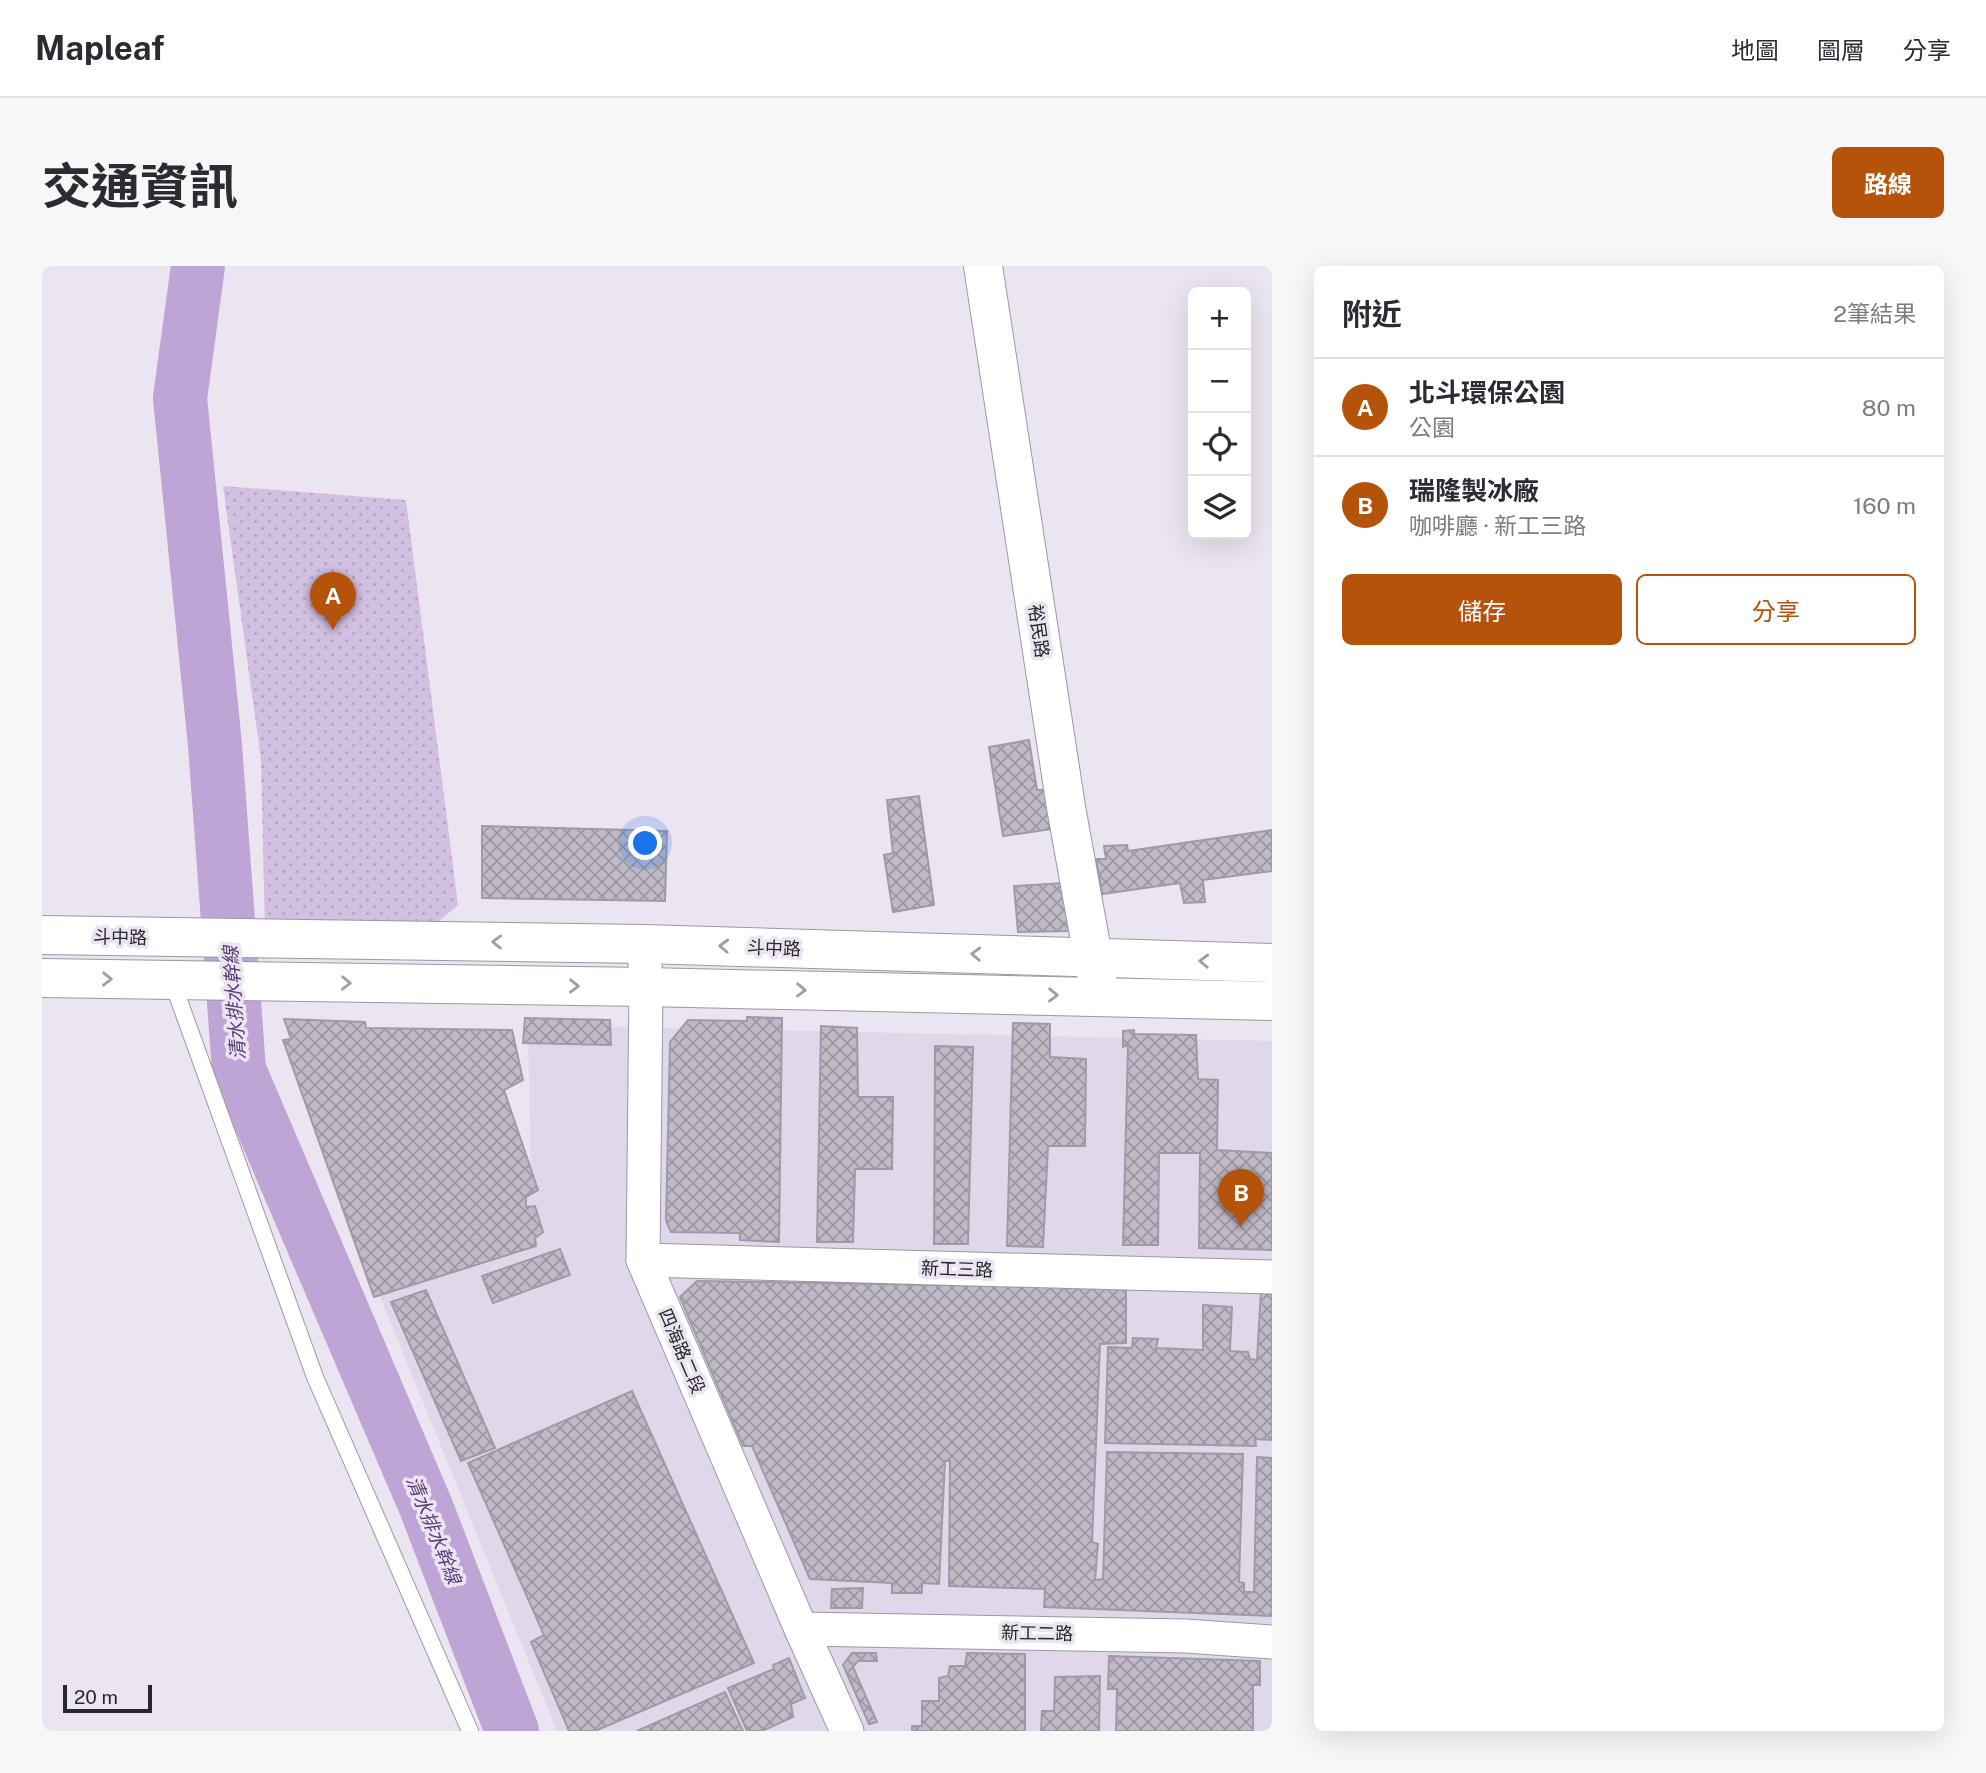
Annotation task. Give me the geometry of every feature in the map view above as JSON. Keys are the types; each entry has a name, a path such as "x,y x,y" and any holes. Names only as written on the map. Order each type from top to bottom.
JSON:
{"main road":[{"name":"裕民路","path":"983,266 1066,807 1099,996"},
{"name":"斗中路","path":"42,936 644,944 1272,962"},
{"path":"42,978 646,987 1272,1001"}],"street":[{"name":"四海路二段","path":"644,944 646,987 643,1260 847,1731"},
{"name":"新工三路","path":"643,1260 1272,1277"},
{"name":"新工二路","path":"801,1629 1186,1636 1272,1642"}],"lane":[{"path":"172,981 315,1377 470,1731"}],"shaded area":[{"path":"223,486 406,500 458,905 421,936 265,931 261,759"},
{"path":"528,1025 1272,1041 1272,1731 557,1731 357,1240 531,1188"}],"building":[{"path":"1029,740 1037,790 1047,790 1052,829 1003,836 989,747"},
{"path":"919,796 934,905 893,912 884,855 893,853 887,800"},
{"path":"482,826 667,831 665,901 482,898"},
{"path":"1272,830 1272,871 1203,880 1205,902 1184,903 1180,883 1102,894 1096,859 1106,859 1104,846 1127,845 1128,851"},
{"path":"1063,883 1070,931 1018,932 1014,886"},
{"path":"747,1017 782,1018 779,1242 740,1240 740,1233 671,1232 666,1221 670,1042 688,1020 747,1021"},
{"path":"525,1018 610,1020 611,1045 523,1043"},
{"path":"284,1019 365,1022 366,1028 512,1030 523,1080 504,1090 538,1190 526,1197 526,1207 535,1206 543,1232 535,1238 536,1246 374,1297 283,1040 291,1039"},
{"path":"1013,1023 1050,1024 1050,1057 1086,1059 1085,1146 1048,1146 1043,1247 1007,1246"},
{"path":"821,1026 857,1028 858,1097 893,1097 892,1169 855,1169 853,1242 817,1242"},
{"path":"1134,1030 1134,1034 1196,1035 1198,1079 1218,1080 1217,1150 1272,1153 1272,1250 1199,1248 1200,1153 1159,1153 1158,1245 1123,1245 1128,1045 1123,1047 1123,1031"},
{"path":"935,1046 973,1047 968,1244 934,1244"},
{"path":"560,1249 570,1275 493,1303 482,1276"},
{"path":"697,1281 1126,1288 1126,1343 1100,1344 1092,1542 1098,1544 1095,1580 1103,1579 1107,1452 1243,1454 1239,1582 1244,1583 1244,1592 1254,1592 1257,1457 1272,1458 1272,1616 1044,1607 1045,1589 949,1586 950,1461 945,1461 939,1584 922,1583 922,1593 892,1593 892,1583 810,1579 752,1446 743,1446 680,1297"},
{"path":"426,1290 495,1448 461,1461 391,1302"},
{"path":"1261,1291 1272,1291 1272,1440 1255,1439 1256,1446 1105,1443 1108,1347 1132,1348 1133,1338 1158,1339 1156,1348 1203,1350 1203,1305 1232,1307 1230,1351 1248,1352 1250,1359 1257,1360"},
{"path":"632,1391 754,1663 595,1731 569,1731 531,1642 544,1635 468,1463"},
{"path":"863,1588 862,1608 831,1608 832,1589"},
{"path":"852,1653 876,1653 877,1661 858,1661 853,1667 877,1722 869,1724 843,1665"},
{"path":"967,1653 1025,1654 1025,1731 912,1731 912,1726 922,1726 922,1701 939,1701 939,1678 948,1676 950,1666 965,1666"},
{"path":"1109,1656 1260,1661 1260,1685 1253,1685 1253,1731 1116,1731 1117,1689 1108,1689"},
{"path":"789,1658 805,1698 791,1704 793,1717 762,1731 747,1731 728,1688 774,1669 773,1665"},
{"path":"1100,1676 1099,1731 1041,1731 1042,1711 1054,1711 1055,1677"},
{"path":"725,1692 743,1731 637,1731"}],"waterway":[{"name":"清水排水幹線","path":"198,266 180,398 215,745 239,1070 426,1507 512,1731"}],"place":[{"name":"北斗環保公園","path":"333,630"},
{"name":"瑞隆製冰廠","path":"1241,1227"}]}
